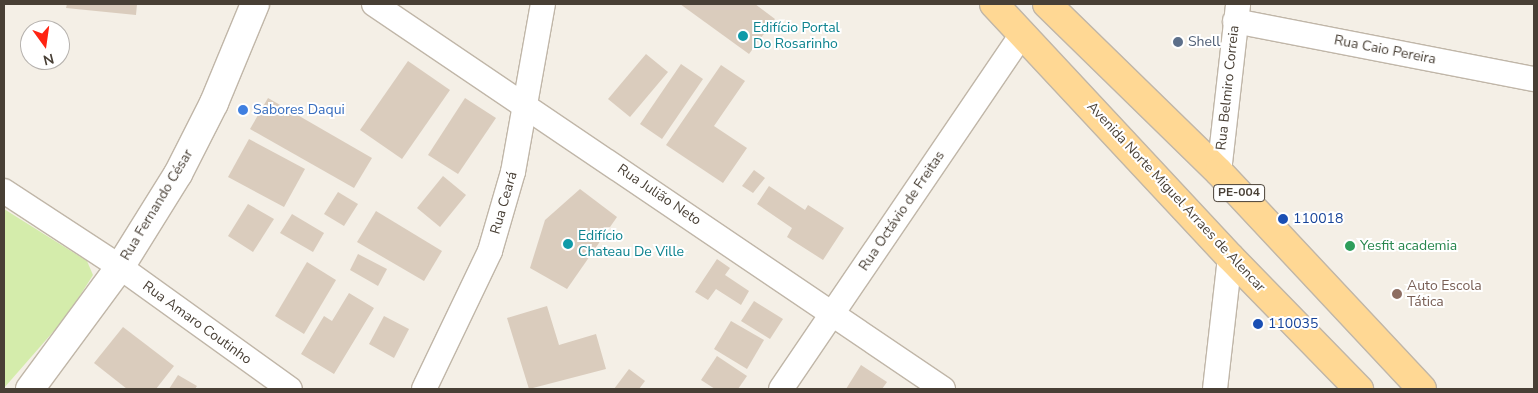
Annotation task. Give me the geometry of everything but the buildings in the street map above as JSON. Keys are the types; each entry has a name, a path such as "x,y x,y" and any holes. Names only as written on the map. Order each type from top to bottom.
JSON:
{"main road":[{"name":"Avenida Norte Miguel Arraes de Alencar","path":"994,4 1230,257 1360,389"},
{"name":"PE-004","path":"1048,4 1219,172 1422,389"}],"street":[{"name":"Rua Fernando César","path":"30,389 120,267 178,174 214,103 255,4"},
{"name":"Rua Julião Neto","path":"374,4 833,312 943,389"},
{"name":"Rua Ceará","path":"424,389 490,251 513,172 527,106 543,4"},
{"name":"Rua Belmiro Correia","path":"1219,172 1237,12"},
{"name":"Rua Caio Pereira","path":"1237,12 1534,79"},
{"name":"Rua Octávio de Freitas","path":"781,389 1023,33"},
{"name":"Rua Amaro Coutinho","path":"4,191 120,267 290,389"},
{"path":"1215,389 1230,257"}],"green space":[{"path":"4,209 87,261 93,275 67,316 4,388"}],"place":[{"name":"Edifício Portal Do Rosarinho","path":"743,36"},
{"name":"Shell","path":"1178,42"},
{"name":"Sabores Daqui","path":"243,110"},
{"name":"110018","path":"1283,219"},
{"name":"Edifício Chateau De Ville","path":"568,244"},
{"name":"Yesfit academia","path":"1350,246"},
{"name":"Auto Escola Tática","path":"1397,294"},
{"name":"110035","path":"1258,324"}]}
